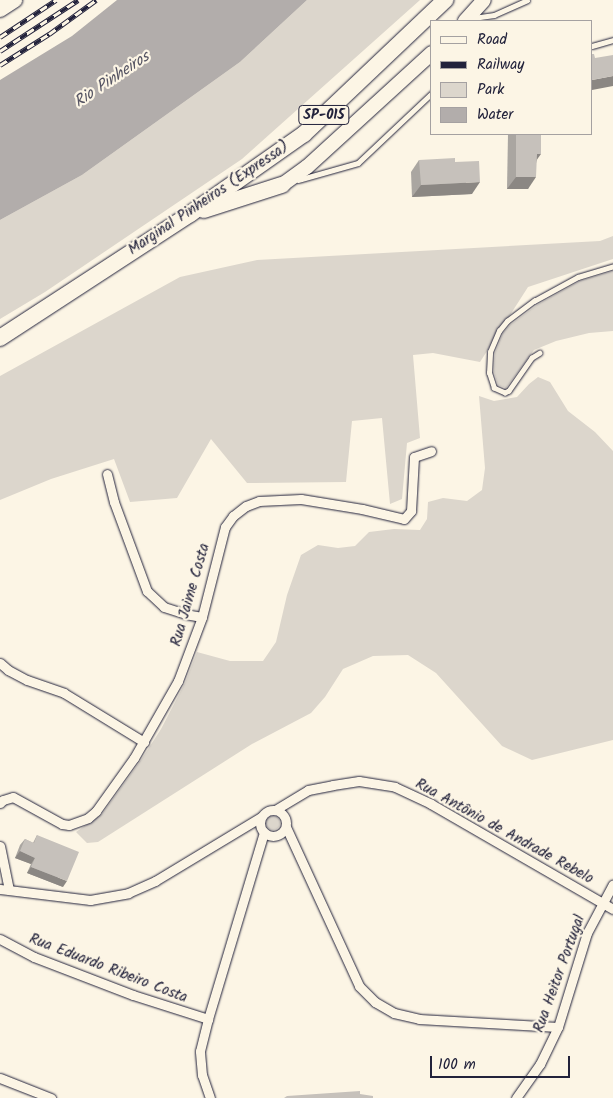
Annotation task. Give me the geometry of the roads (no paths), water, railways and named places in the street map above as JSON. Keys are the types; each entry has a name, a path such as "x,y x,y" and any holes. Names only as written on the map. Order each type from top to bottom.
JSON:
{"highway":[{"path":"0,9 14,0"},
{"name":"Marginal Pinheiros (Expressa)","path":"0,338 190,214 304,134 445,0"},
{"path":"190,214 282,185"}],"main road":[{"path":"466,20 484,0"},
{"path":"282,185 307,167 430,54"}],"street":[{"name":"Rua Jaime Costa","path":"0,804 3,800 13,797 62,824 79,822 96,812 144,742 178,681 202,617 225,527 239,511 259,501 301,499 362,508 404,519 411,511 414,457 431,451"},
{"path":"107,474 114,502 147,591 164,606 185,614 202,617"},
{"path":"0,663 8,670 27,680 64,694 144,742"},
{"name":"Rua Antônio de Andrade Rebelo","path":"264,827 267,811 274,810 308,790 359,781 395,787 430,804 613,909"},
{"path":"294,798 284,816 283,830 294,845 359,986 375,1002 394,1014 419,1019 558,1028"},
{"path":"274,810 284,816"},
{"path":"0,846 4,889 90,900 128,893 155,882 250,826 283,830"},
{"path":"210,1098 202,1075 200,1051 259,851 264,827"},
{"name":"Rua Heitor Portugal","path":"516,1098 540,1064 558,1028 587,933 613,884"},
{"name":"Rua Eduardo Ribeiro Costa","path":"0,939 34,957 125,992 208,1019"},
{"path":"0,1078 31,1094 51,1098"}],"lane":[{"path":"466,20 494,15 527,0"},
{"path":"593,46 613,40"},
{"path":"282,185 320,172 358,164 430,94"},
{"path":"540,353 532,358 509,392 504,394 494,388 489,373 490,352 499,331 507,321 534,301 578,277 613,266"}],"water":[{"name":"Rio Pinheiros","path":"117,0 307,0 240,62 82,175 0,220 0,80 72,36"}],"railway":[{"path":"0,37 56,0"},
{"path":"0,51 78,0"},
{"path":"0,65 49,34 96,0"}]}
